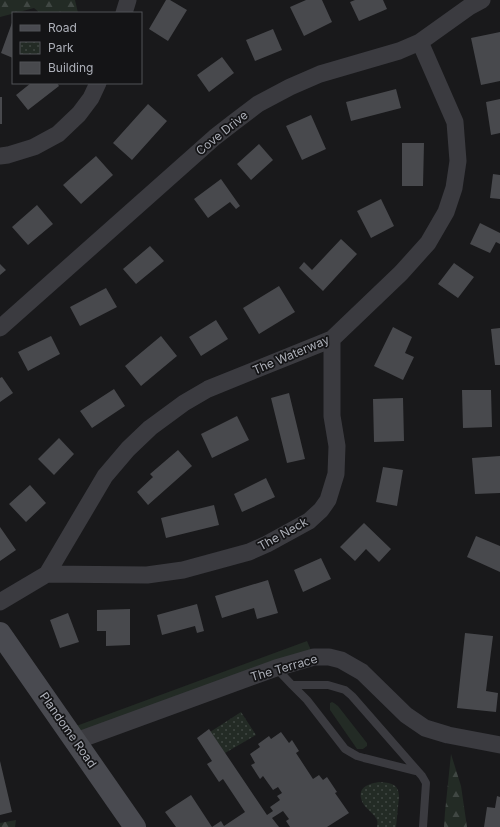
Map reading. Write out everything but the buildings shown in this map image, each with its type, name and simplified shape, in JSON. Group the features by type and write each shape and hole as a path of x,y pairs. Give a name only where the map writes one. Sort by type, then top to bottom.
{"main road":[{"name":"Plandome Road","path":"0,633 135,827"}],"street":[{"path":"124,12 128,0"},
{"name":"Cove Drive","path":"0,328 215,137 258,104 290,87 320,74 399,51 420,42 482,0"},
{"name":"The Waterway","path":"0,602 46,574 105,476 128,449 150,428 184,403 208,389 332,339 401,273 428,243 446,212 454,188 458,161 455,122 420,42"},
{"path":"0,156 34,147 58,134 79,114 91,98 98,84"},
{"name":"The Neck","path":"46,574 147,575 184,570 249,552 309,521 321,510 328,500 336,474 337,446 332,416 332,339"},
{"name":"The Terrace","path":"76,741 276,668 314,657 329,657 341,660 362,672 406,715 425,728 448,735 500,745"}],"lane":[{"path":"276,668 307,700 344,750 357,756 417,771"},
{"path":"292,685 328,685 345,690 352,696 422,776 426,783 423,827"}],"green space":[{"path":"0,0 75,0 78,12 39,12 34,8 19,12 12,12 12,14 0,17"},
{"path":"307,641 314,657 76,741 68,729"},
{"path":"332,702 338,706 367,743 367,746 363,749 357,749 330,710 330,703"},
{"path":"241,712 256,735 225,753 210,732"},
{"path":"451,754 461,786 467,827 444,827"},
{"path":"379,782 390,783 396,786 399,792 396,827 377,827 376,818 361,800 361,792 366,786"},
{"path":"16,820 15,827 0,827 0,823"}]}
